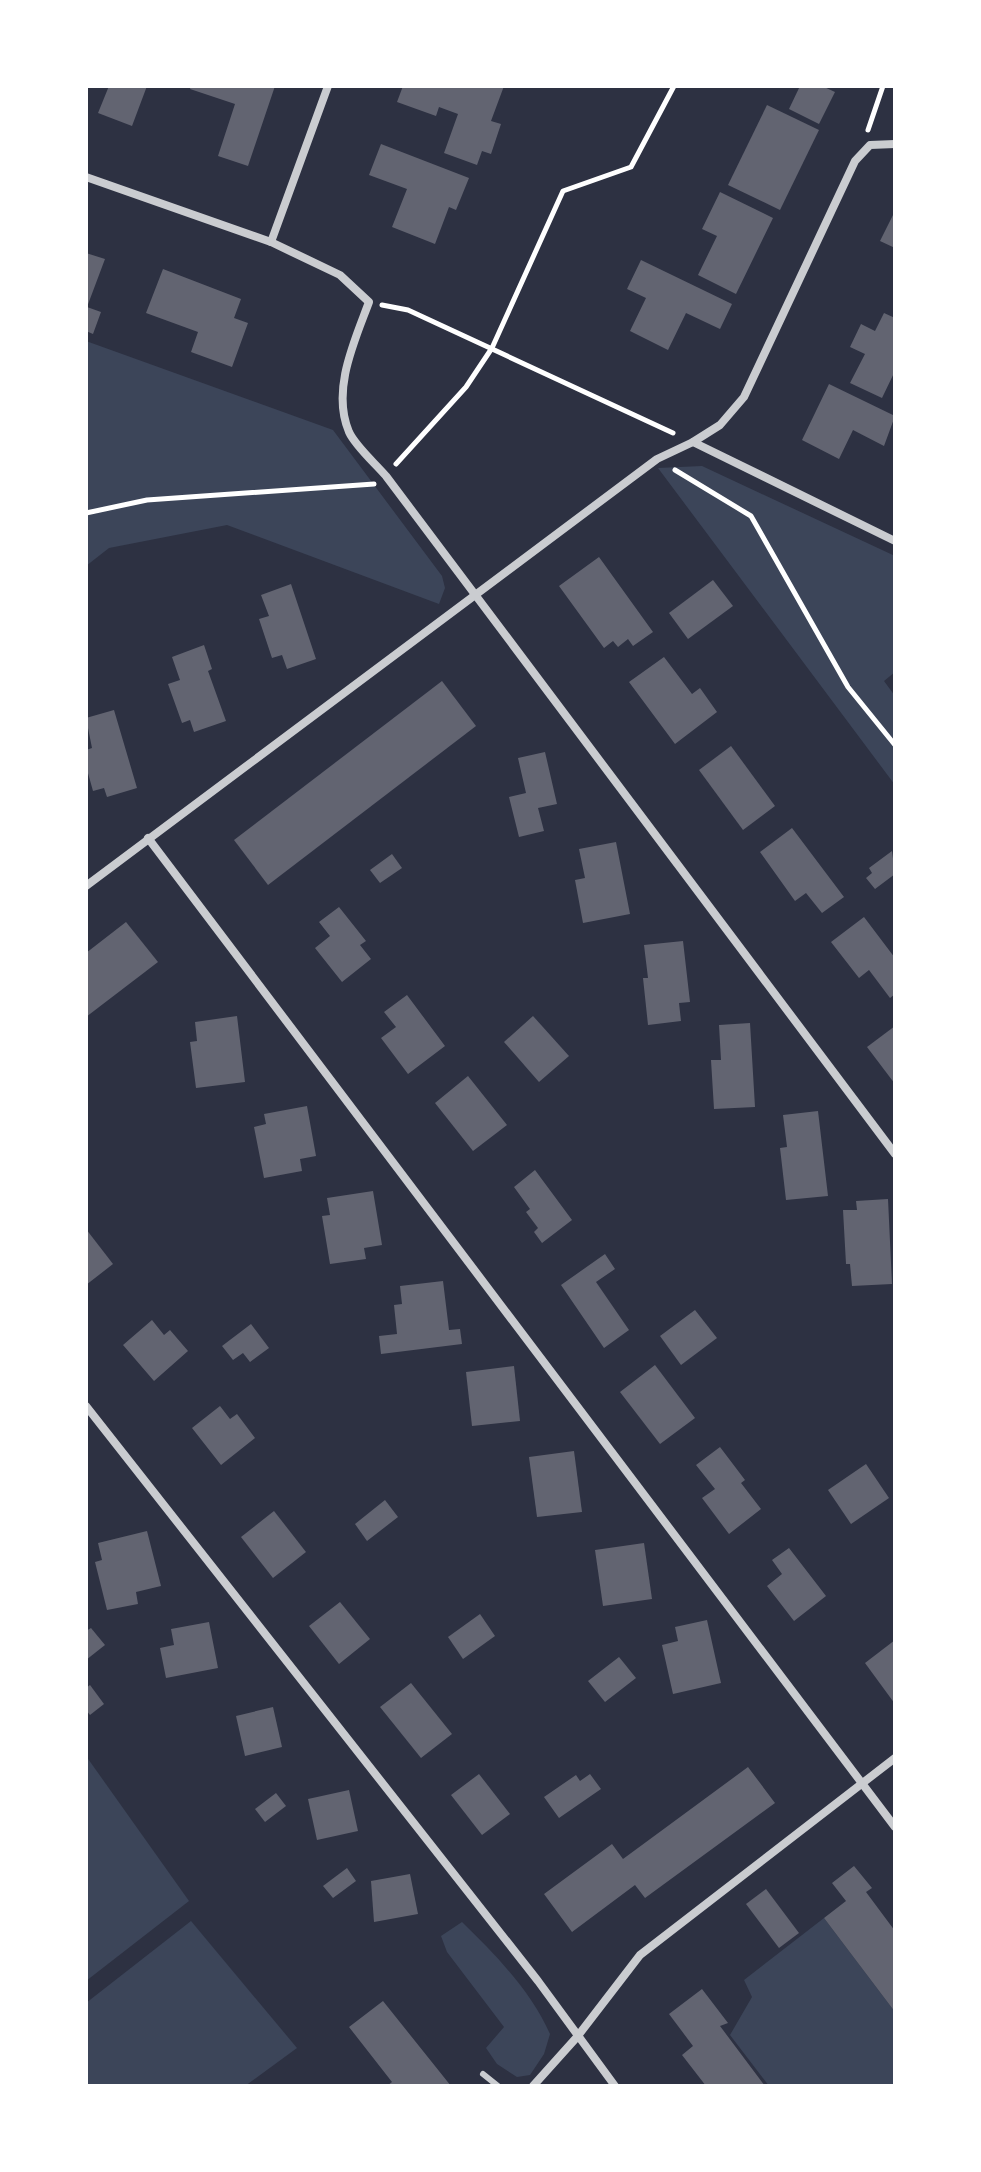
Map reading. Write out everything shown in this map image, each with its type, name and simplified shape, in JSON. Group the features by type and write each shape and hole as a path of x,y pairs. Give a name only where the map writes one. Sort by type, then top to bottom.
{"street":[{"path":"271,242 328,86"},
{"path":"86,886 657,459 720,425 744,397 855,161 870,145 895,144"},
{"path":"86,177 271,242 340,275 369,302 346,362 345,403 349,432 386,476 895,1154"},
{"path":"693,442 895,541"},
{"path":"148,838 895,1827"},
{"path":"86,1406 538,1981 615,2086"},
{"path":"533,2086 577,2037 640,1955 895,1758"}],"lane":[{"path":"483,2074 498,2086"}],"path":[{"path":"86,513 147,500 369,487 386,476 466,387 492,348 563,191 631,167 674,86"},
{"path":"870,145 868,127 883,86"},
{"path":"369,302 408,310 693,442"},
{"path":"657,459 751,516 848,687 895,745"}],"shaded area":[{"path":"86,341 333,430 442,576 445,588 439,604 227,525 109,548 86,566"},
{"path":"702,466 895,556 895,672 884,681 895,696 895,785 658,468"},
{"path":"86,1756 189,1901 86,1981"},
{"path":"824,1918 895,2012 895,2086 769,2086 730,2035 752,1997 744,1980"},
{"path":"191,1921 297,2048 245,2086 89,2086 86,2084 86,2003"},
{"path":"462,1922 523,1988 550,2034 544,2054 530,2075 517,2077 497,2064 486,2048 504,2027 447,1952 441,1936"}],"building":[{"path":"109,86 147,86 132,126 98,113"},
{"path":"191,86 275,86 248,166 218,156 235,104 190,89"},
{"path":"403,86 504,86 491,121 501,124 491,154 482,151 477,165 444,153 458,114 439,107 436,116 397,102"},
{"path":"800,86 822,86 835,92 819,124 789,109"},
{"path":"767,105 819,130 780,210 728,185"},
{"path":"381,144 469,178 456,210 449,207 435,244 392,227 407,189 369,175"},
{"path":"720,192 773,218 736,294 698,275 717,236 702,229"},
{"path":"895,211 895,248 880,241"},
{"path":"86,253 105,259 87,307 101,312 93,334 86,331"},
{"path":"641,260 732,304 720,329 686,313 668,350 630,331 646,298 627,289"},
{"path":"163,269 241,299 234,318 248,323 232,367 191,352 198,332 146,313"},
{"path":"884,313 895,318 895,371 882,398 850,383 865,354 850,347 861,324 875,331"},
{"path":"829,384 895,416 884,446 853,430 839,459 802,440"},
{"path":"599,557 653,632 633,646 628,639 618,647 613,641 604,648 559,586"},
{"path":"713,580 733,606 688,639 669,613"},
{"path":"291,584 316,659 287,669 282,655 272,658 259,619 269,616 261,595"},
{"path":"204,645 212,669 208,671 226,721 194,732 190,720 182,723 168,684 180,680 172,657"},
{"path":"664,657 692,694 700,688 717,712 675,744 629,682"},
{"path":"442,681 476,726 268,885 234,840"},
{"path":"114,710 137,788 107,797 104,788 93,791 86,766 86,750 92,748 86,718"},
{"path":"731,746 775,806 743,830 699,770"},
{"path":"545,752 557,804 538,808 544,831 519,837 509,797 526,793 518,758"},
{"path":"792,828 844,897 822,913 806,893 795,901 760,852"},
{"path":"616,842 630,914 583,923 575,880 585,878 579,849"},
{"path":"892,851 895,874 875,889 866,878 872,873 869,868"},
{"path":"392,854 402,868 380,883 370,870"},
{"path":"339,907 366,941 360,945 371,959 342,982 315,948 330,936 319,922"},
{"path":"864,917 895,958 895,994 890,998 869,970 859,978 831,942"},
{"path":"126,922 158,962 86,1017 86,953"},
{"path":"683,941 690,1002 679,1003 681,1021 648,1025 643,978 648,978 644,945"},
{"path":"407,995 445,1046 408,1074 381,1038 396,1027 384,1012"},
{"path":"237,1016 245,1082 196,1088 190,1042 197,1041 195,1022"},
{"path":"533,1016 569,1056 539,1082 504,1042"},
{"path":"750,1023 755,1107 714,1109 711,1060 721,1060 719,1025"},
{"path":"895,1026 895,1084 867,1047"},
{"path":"468,1076 507,1125 473,1151 435,1103"},
{"path":"307,1106 316,1156 300,1159 302,1171 264,1178 254,1127 266,1124 264,1114"},
{"path":"818,1111 828,1196 786,1200 780,1148 787,1147 783,1115"},
{"path":"535,1170 572,1220 542,1243 534,1232 538,1228 526,1212 530,1209 514,1187"},
{"path":"373,1191 382,1245 364,1248 366,1259 330,1264 322,1216 330,1215 327,1198"},
{"path":"888,1199 892,1284 852,1286 850,1264 846,1264 843,1210 857,1210 856,1201"},
{"path":"86,1229 113,1264 86,1285"},
{"path":"605,1254 615,1269 596,1282 629,1330 604,1348 561,1285"},
{"path":"443,1281 449,1330 460,1329 462,1344 381,1354 379,1336 397,1334 394,1305 402,1304 400,1286"},
{"path":"695,1310 717,1338 681,1365 660,1336"},
{"path":"152,1320 164,1335 170,1330 188,1351 154,1381 123,1345"},
{"path":"251,1324 269,1348 250,1362 243,1353 233,1360 222,1346"},
{"path":"655,1365 695,1418 660,1444 620,1392"},
{"path":"514,1366 520,1421 472,1426 466,1372"},
{"path":"220,1406 230,1419 237,1414 255,1438 221,1465 192,1428"},
{"path":"720,1447 745,1480 741,1483 761,1509 729,1534 702,1498 715,1489 696,1465"},
{"path":"574,1451 582,1512 537,1517 529,1457"},
{"path":"866,1464 889,1498 851,1524 828,1490"},
{"path":"385,1500 398,1517 367,1541 355,1524"},
{"path":"274,1511 306,1552 273,1578 241,1537"},
{"path":"147,1531 161,1586 136,1592 138,1604 107,1610 95,1562 102,1560 98,1543"},
{"path":"644,1543 652,1599 603,1606 595,1550"},
{"path":"789,1548 826,1596 794,1621 767,1586 782,1574 772,1560"},
{"path":"340,1602 370,1639 339,1664 309,1626"},
{"path":"480,1614 495,1636 463,1659 448,1637"},
{"path":"707,1620 721,1683 673,1694 662,1645 678,1641 675,1627"},
{"path":"209,1622 218,1668 166,1678 160,1648 174,1645 171,1629"},
{"path":"91,1628 105,1645 86,1660 86,1631"},
{"path":"895,1640 895,1704 865,1663"},
{"path":"619,1657 636,1678 605,1702 588,1681"},
{"path":"411,1683 452,1734 421,1758 380,1707"},
{"path":"90,1685 104,1704 90,1715 86,1710 86,1688"},
{"path":"273,1707 282,1747 245,1756 236,1716"},
{"path":"748,1767 775,1803 645,1898 635,1885 572,1932 544,1894 612,1844 623,1859"},
{"path":"479,1774 510,1814 482,1835 451,1795"},
{"path":"590,1774 601,1789 559,1818 544,1797 576,1775 580,1781"},
{"path":"349,1790 358,1831 317,1840 308,1799"},
{"path":"276,1793 286,1806 265,1822 255,1809"},
{"path":"854,1866 872,1888 866,1892 895,1931 895,2012 824,1918 846,1901 832,1883"},
{"path":"347,1868 356,1881 333,1898 323,1886"},
{"path":"410,1874 418,1914 374,1922 371,1881"},
{"path":"766,1889 799,1933 779,1948 746,1904"},
{"path":"702,1989 728,2023 720,2026 765,2086 706,2086 682,2055 693,2046 669,2014"},
{"path":"383,2001 451,2086 387,2086 392,2082 349,2027"}]}
